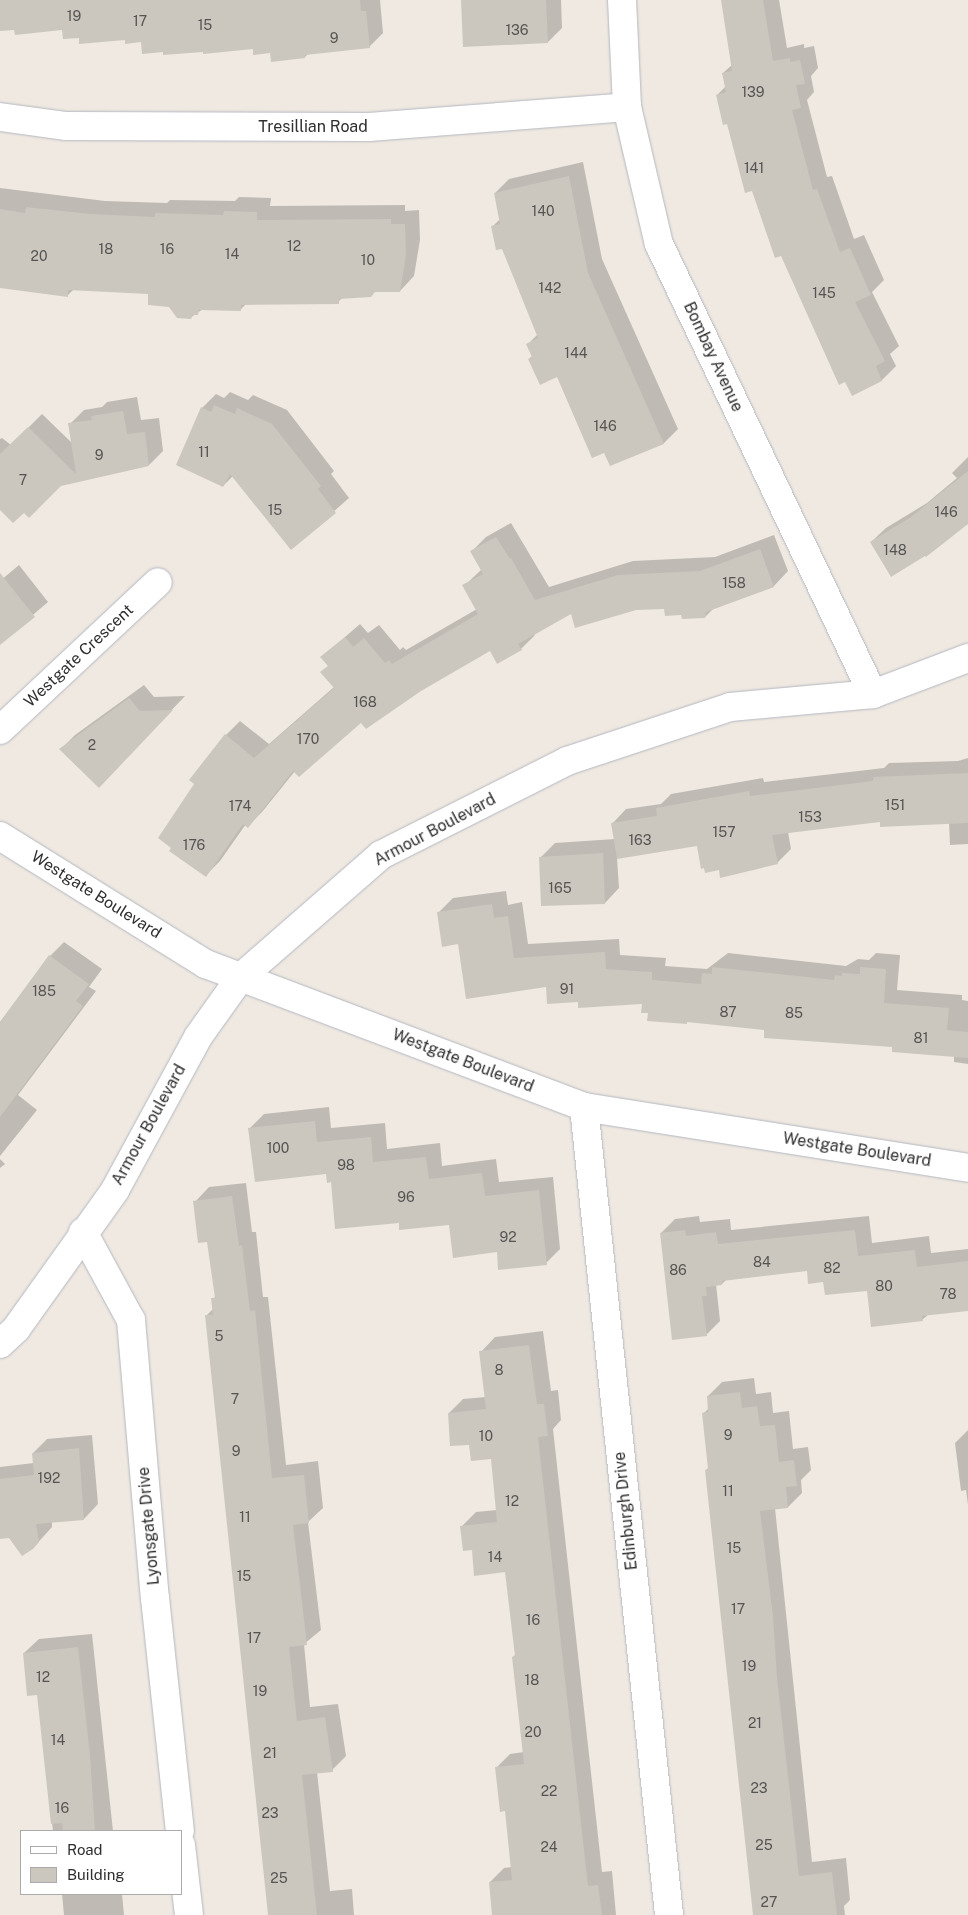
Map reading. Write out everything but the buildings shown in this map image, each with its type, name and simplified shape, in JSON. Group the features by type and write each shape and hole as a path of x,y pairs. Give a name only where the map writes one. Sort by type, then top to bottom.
{"street":[{"name":"Bombay Avenue","path":"622,0 627,107 659,244 873,694"},
{"name":"Tresillian Road","path":"0,116 66,126 369,127 627,107"},
{"name":"Westgate Crescent","path":"0,730 158,582"},
{"name":"Armour Boulevard","path":"0,1344 16,1328 83,1232 115,1190 198,1037 240,978 381,855 566,761 730,707 873,694 968,658"},
{"name":"Westgate Boulevard","path":"0,836 206,964 584,1107 968,1168"},
{"name":"Edinburgh Drive","path":"584,1107 668,1915"},
{"name":"Lyonsgate Drive","path":"83,1232 131,1320 155,1598 180,1830"},
{"path":"182,1854 189,1915"}]}
